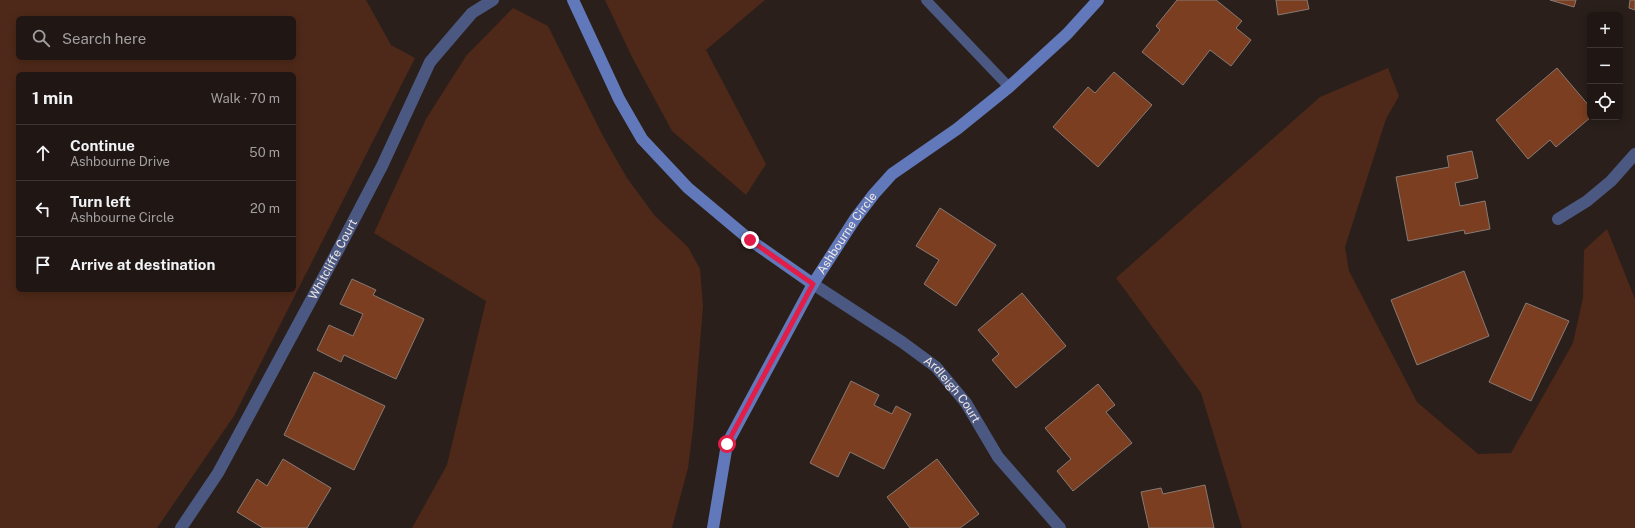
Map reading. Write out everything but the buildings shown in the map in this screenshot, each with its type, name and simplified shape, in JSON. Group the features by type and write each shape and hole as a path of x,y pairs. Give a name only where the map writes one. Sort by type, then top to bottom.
{"street":[{"name":"Whitcliffe Court","path":"181,528 218,473 317,288 382,166 430,62 472,13 494,0"},
{"name":"Ashbourne Circle","path":"573,0 619,99 642,139 688,188 750,240 813,284 855,219 874,194 892,174 957,129 1009,87 1067,34 1098,0"},
{"path":"1558,219 1587,201 1611,181 1635,154"},
{"path":"713,528 727,444 813,284"},
{"name":"Ardleigh Court","path":"813,284 902,342 936,367 966,403 998,457 1060,528"}],"lane":[{"path":"926,0 1009,87"}],"shaded area":[{"path":"0,0 366,0 391,45 415,58 234,416 157,528 0,528"},
{"path":"605,0 765,0 706,50 766,164 746,195 672,131 632,57"},
{"path":"513,8 548,26 603,136 627,178 655,216 688,247 700,269 703,306 693,429 688,468 672,528 412,528 447,465 486,301 374,233 426,119 466,56"},
{"path":"1388,68 1399,96 1386,119 1345,247 1349,271 1417,402 1478,454 1511,453 1573,343 1583,298 1584,250 1607,229 1635,299 1635,528 1242,528 1201,393 1116,278 1320,97"}],"route":[{"path":"727,444 813,284 750,240"}]}
